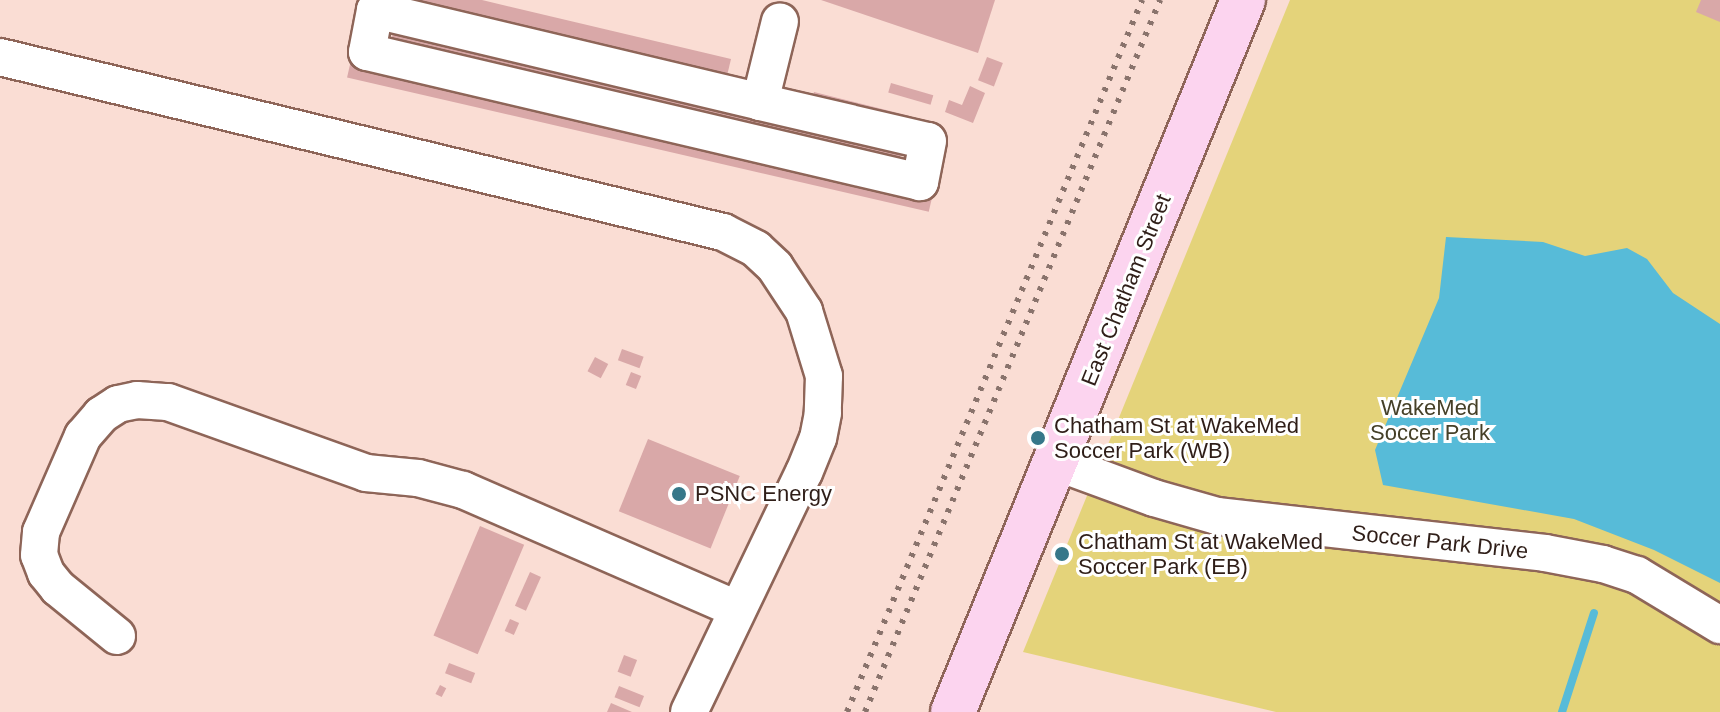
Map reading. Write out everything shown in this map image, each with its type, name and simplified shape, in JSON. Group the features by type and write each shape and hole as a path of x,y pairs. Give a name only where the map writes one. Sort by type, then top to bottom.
{"main road":[{"name":"East Chatham Street","path":"953,712 1243,0"}],"street":[{"path":"375,10 760,102 928,141 920,182 367,52 375,10"},
{"path":"760,102 780,21"},
{"path":"0,57 723,232 756,249 775,267 804,311 818,349 825,392 818,438 689,712"},
{"path":"117,636 46,573 39,555 47,516 83,436 101,415 118,404 137,400 168,402 336,465 366,473 418,478 463,490 737,609"},
{"name":"Soccer Park Drive","path":"1056,462 1177,506 1217,516 1545,553 1603,564 1649,581 1720,625"}],"green space":[{"name":"WakeMed Soccer Park","path":"1290,0 1720,0 1720,712 1276,712 1023,652"}],"water":[{"path":"1446,237 1543,242 1585,256 1627,248 1647,259 1673,293 1720,324 1720,583 1654,550 1574,519 1383,485 1375,450 1439,298"}],"building":[{"path":"397,0 482,0 731,59 726,80"},
{"path":"821,0 995,0 978,53"},
{"path":"1701,0 1720,0 1720,22 1696,12"},
{"path":"395,24 904,141 899,162 390,44"},
{"path":"352,56 934,190 929,212 347,77"},
{"path":"987,57 1003,63 994,86 978,80"},
{"path":"891,83 933,95 931,105 888,93"},
{"path":"970,86 985,93 973,123 945,112 949,100 962,105"},
{"path":"814,92 909,116 907,125 812,102"},
{"path":"622,349 644,357 640,368 618,360"},
{"path":"595,357 608,364 601,378 587,371"},
{"path":"631,372 641,376 636,389 626,385"},
{"name":"PSNC Energy","path":"648,439 740,476 711,548 619,511"},
{"path":"480,526 524,545 478,654 434,636"},
{"path":"530,572 541,577 526,611 515,606"},
{"path":"510,619 519,623 514,635 505,631"},
{"path":"624,655 637,660 631,677 618,672"},
{"path":"449,663 475,673 471,683 445,673"},
{"path":"440,685 446,688 442,697 435,694"},
{"path":"619,686 644,696 640,707 615,697"},
{"path":"611,703 632,712 607,712"}],"waterway":[{"path":"1562,712 1594,613"}],"railway":[{"path":"847,712 1142,0"},
{"path":"865,712 1160,0"}],"place":[{"name":"Chatham St at WakeMed Soccer Park (WB)","path":"1038,438"},
{"name":"PSNC Energy","path":"679,494"},
{"name":"Chatham St at WakeMed Soccer Park (EB)","path":"1062,554"}]}
